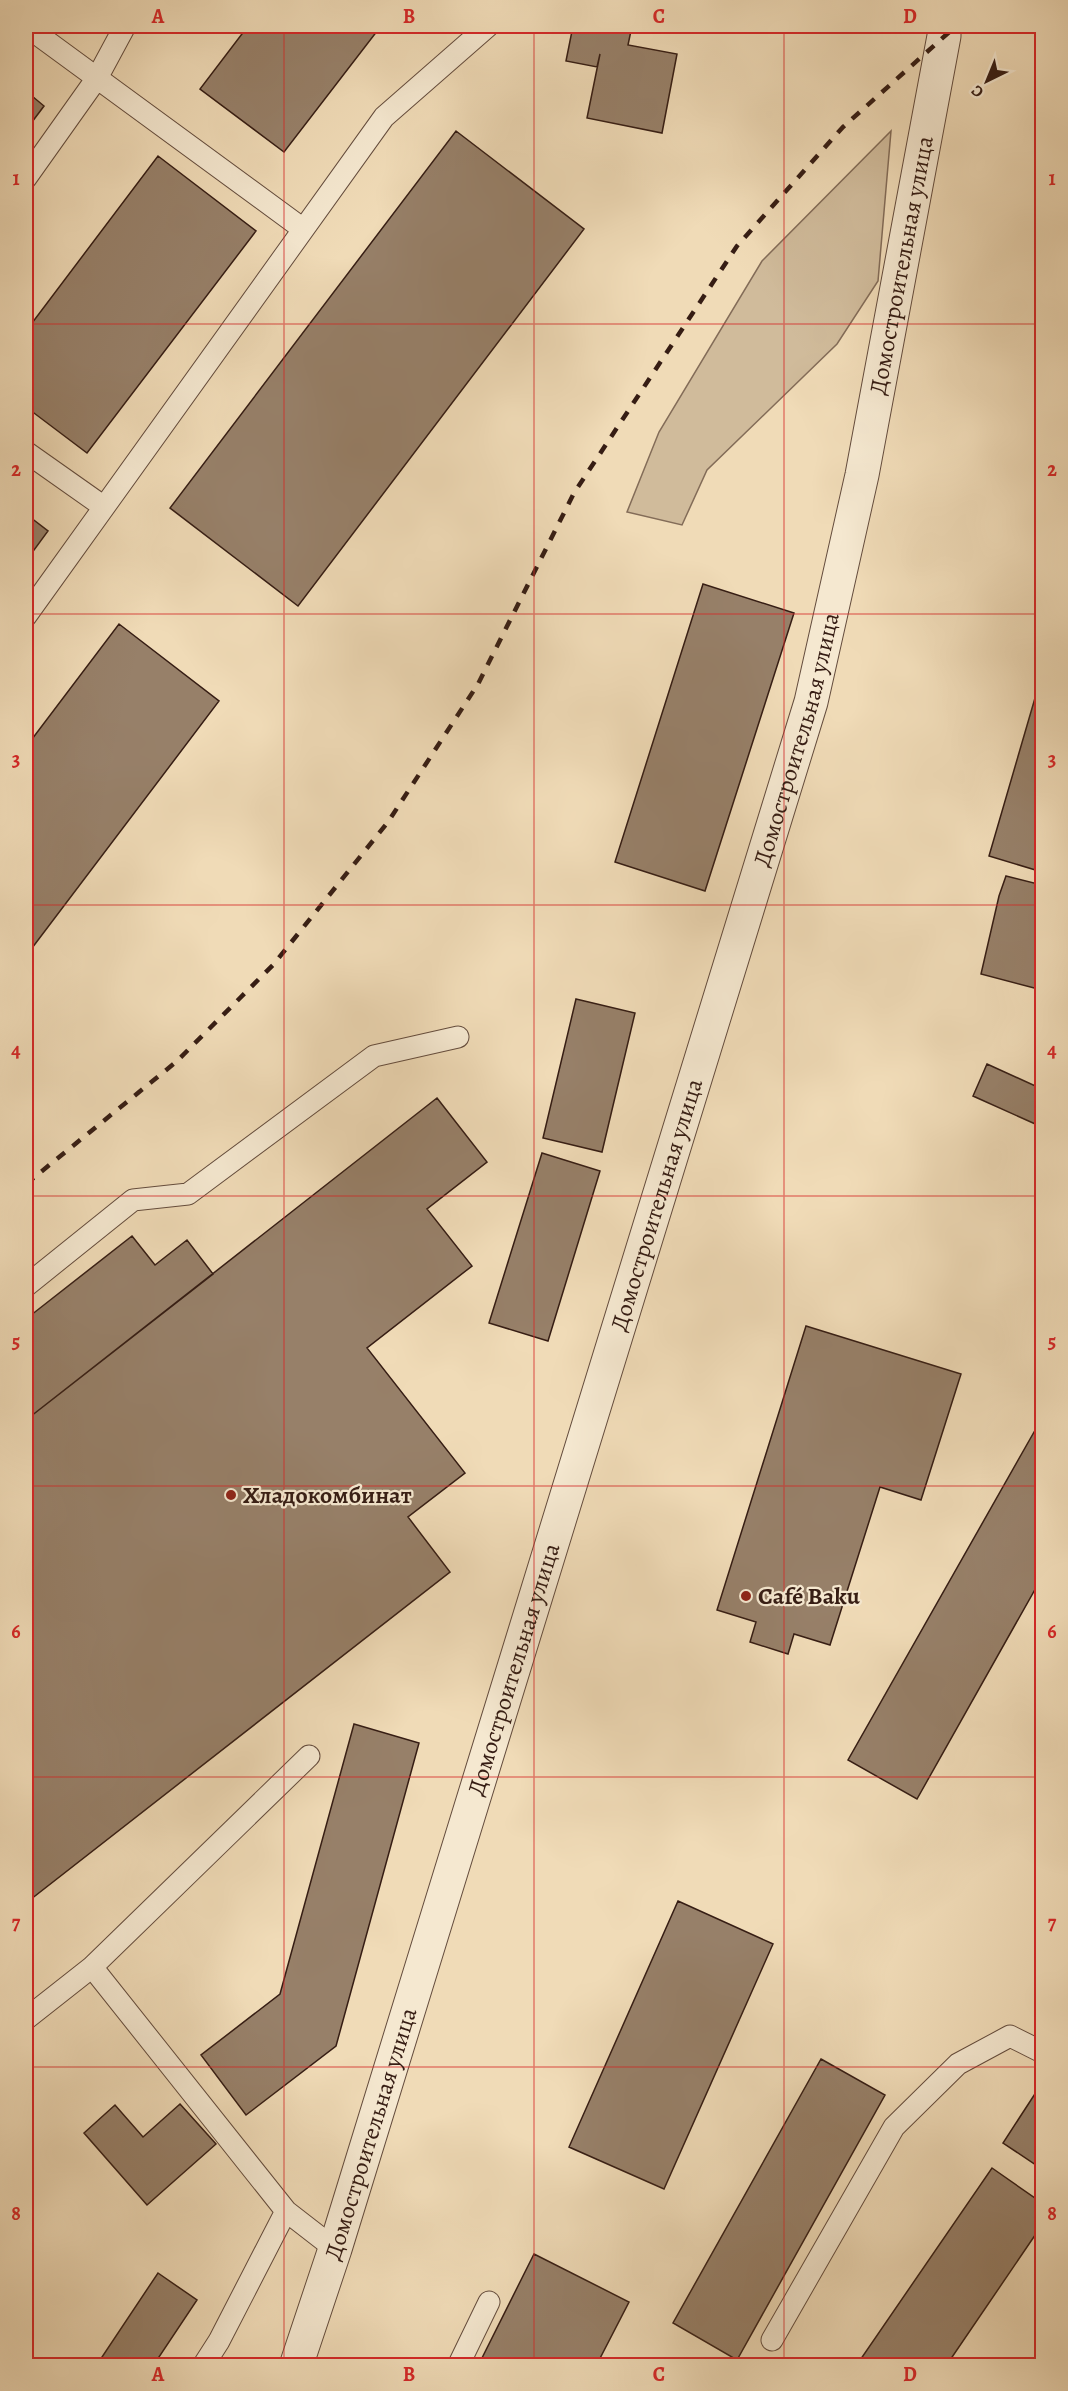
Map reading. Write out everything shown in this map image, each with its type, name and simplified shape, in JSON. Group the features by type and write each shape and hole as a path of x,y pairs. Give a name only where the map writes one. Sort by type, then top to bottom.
{"street":[{"name":"Домостроительная улица","path":"296,2366 335,2249 811,702 862,475 944,26"}],"lane":[{"path":"26,26 303,229"},
{"path":"26,178 96,78 125,26"},
{"path":"26,616 384,117 488,26"},
{"path":"26,452 104,507"},
{"path":"26,1286 133,1200 188,1194 374,1056 458,1037"},
{"path":"26,2019 92,1967 309,1756"},
{"path":"92,1967 286,2211 335,2249"},
{"path":"772,2340 894,2127 958,2064 1010,2036 1042,2052"},
{"path":"203,2366 219,2341 286,2211"},
{"path":"458,2366 489,2302"}],"shaded area":[{"path":"891,131 878,281 837,344 707,470 682,525 627,512 659,432 762,261"}],"building":[{"path":"248,26 381,26 284,152 200,89"},
{"path":"573,26 632,26 628,45 677,54 662,133 587,118 600,54 597,67 566,61"},
{"path":"26,91 44,106 26,130"},
{"path":"456,131 584,229 298,606 170,508"},
{"path":"158,156 256,231 87,453 26,407 26,331"},
{"path":"26,514 48,531 26,561"},
{"path":"703,584 794,613 705,891 615,862"},
{"path":"119,624 219,701 26,956 26,747"},
{"path":"1042,674 1042,872 989,856"},
{"path":"1006,876 1042,885 1042,990 981,974 999,896"},
{"path":"576,999 635,1013 602,1152 543,1138"},
{"path":"987,1064 1042,1089 1042,1127 973,1096"},
{"name":"Хладокомбинат","path":"437,1098 487,1162 427,1209 472,1266 367,1348 465,1473 408,1517 450,1572 26,1903 26,1420"},
{"path":"542,1153 600,1171 548,1341 489,1323"},
{"path":"132,1236 155,1265 187,1240 213,1274 26,1420 26,1319"},
{"path":"806,1326 961,1374 921,1500 880,1487 830,1645 794,1634 788,1654 750,1642 756,1622 717,1610"},
{"path":"1042,1418 1042,1577 917,1799 848,1760"},
{"path":"354,1724 419,1743 336,2046 246,2115 201,2055 280,1994"},
{"path":"678,1901 773,1944 664,2189 569,2147"},
{"path":"821,2059 885,2095 737,2360 673,2323"},
{"path":"1042,2083 1042,2169 1003,2143"},
{"path":"180,2104 216,2144 147,2205 84,2133 115,2105 143,2137"},
{"path":"992,2168 1042,2203 1042,2225 946,2366 856,2366"},
{"path":"534,2254 629,2302 596,2366 478,2366"},
{"path":"158,2273 197,2300 153,2366 96,2366"}],"railway":[{"path":"26,1184 176,1062 273,965 388,822 478,684 574,493 737,246 843,127 956,26"}],"place":[{"name":"Хладокомбинат","path":"231,1495"},
{"name":"Café Baku","path":"746,1596"}]}
